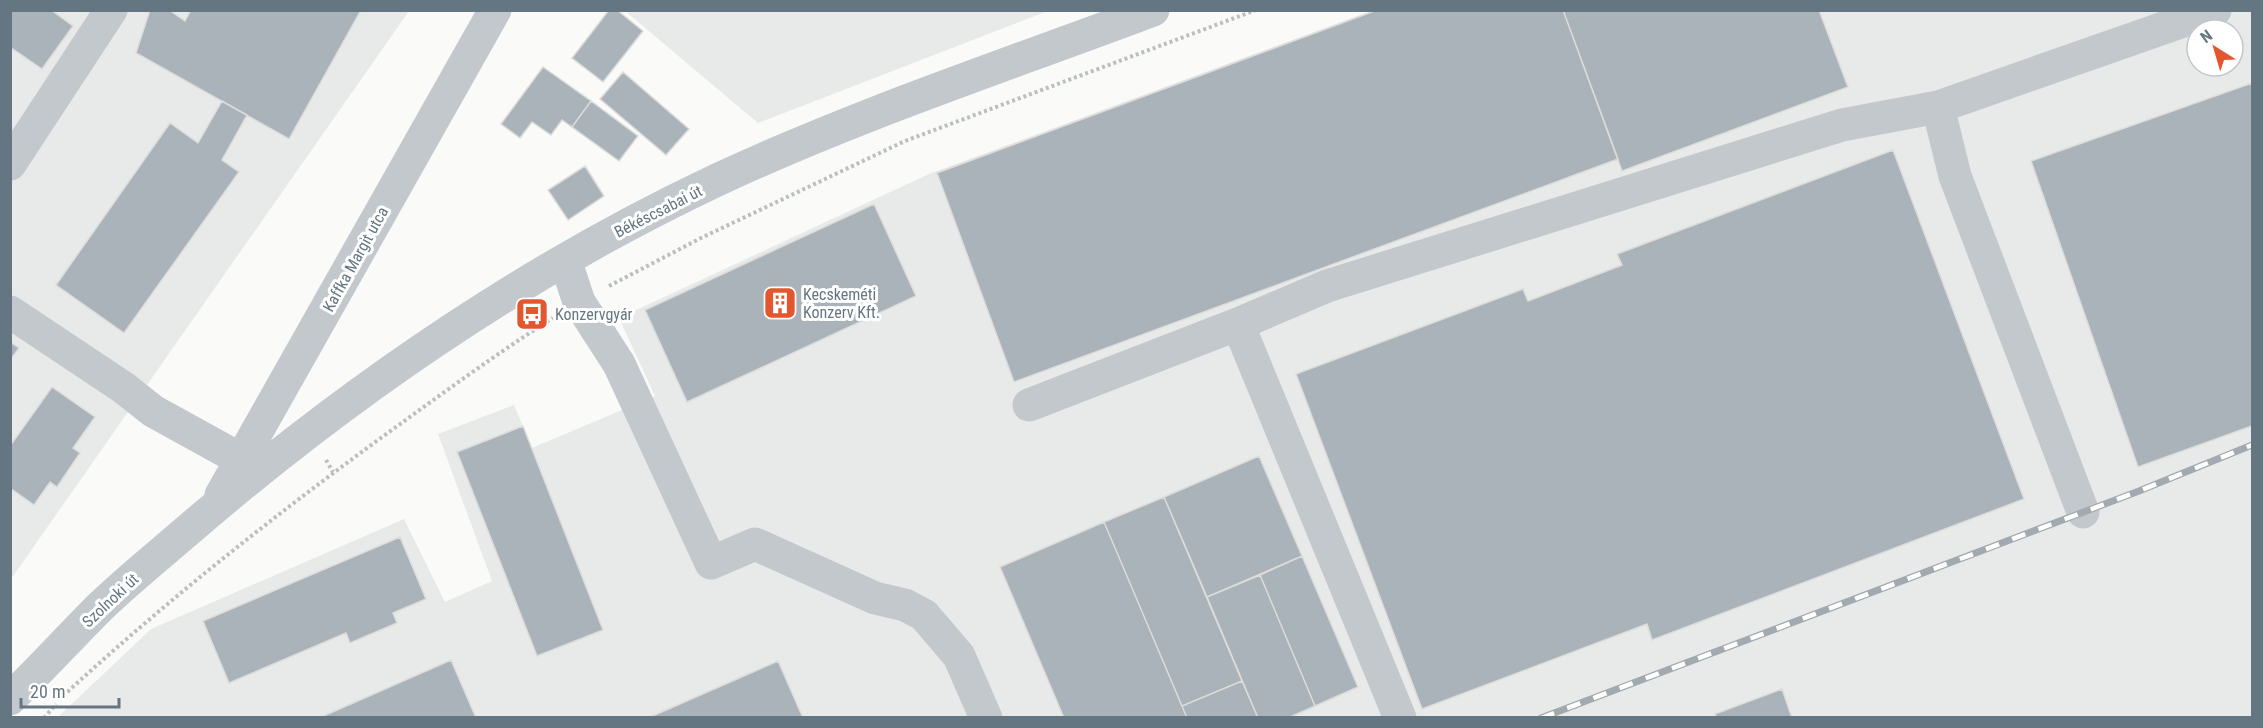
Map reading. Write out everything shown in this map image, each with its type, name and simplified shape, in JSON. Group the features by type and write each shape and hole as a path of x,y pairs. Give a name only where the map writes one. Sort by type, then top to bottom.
{"street":[{"path":"10,164 111,10"},
{"name":"Kaffka Margit utca","path":"215,507 495,10"},
{"name":"Békéscsabai út","path":"215,507 310,430 421,350 565,260 643,217 796,145 1153,10"},
{"path":"1029,405 1238,324 1327,286 1842,125 1938,107 2215,10"},
{"path":"1938,107 1955,176 2083,512"},
{"path":"565,260 579,302 619,364 711,563 755,544 875,598 905,605 924,615 959,656 986,717"},
{"path":"10,312 124,388 153,411 240,459"},
{"path":"1238,324 1400,717"},
{"name":"Szolnoki út","path":"10,699 102,605 215,507"}],"path":[{"path":"44,717 135,629 333,472 502,350 579,302 701,238 905,141 1256,10"}],"shaded area":[{"path":"11,11 409,11 11,579"},
{"path":"625,11 1048,11 758,123"},
{"path":"1371,11 2252,11 2252,717 57,718 151,629 404,519 445,602 492,581 438,434 514,405 532,448 655,396 619,318 929,174"}],"building":[{"path":"10,10 51,10 73,26 42,69 10,47"},
{"path":"150,10 169,10 185,21 191,10 361,10 289,139 136,53"},
{"path":"609,10 617,10 643,31 603,82 572,58"},
{"path":"1377,10 1563,10 1618,159 1014,382 937,173"},
{"path":"1563,10 1819,10 1848,87 1622,171"},
{"path":"543,67 591,101 572,127 562,120 551,135 532,122 520,138 501,124"},
{"path":"623,72 689,129 666,155 600,99"},
{"path":"2252,83 2252,426 2138,467 2031,161"},
{"path":"222,101 247,115 222,160 239,172 124,333 56,285 170,123 198,143"},
{"path":"591,101 638,136 619,161 572,127"},
{"path":"1893,150 2024,499 1652,640 1647,624 1422,709 1296,374 1523,289 1528,301 1622,265 1617,254"},
{"path":"585,166 604,196 568,220 548,190"},
{"name":"Kecskeméti Konzerv Kft.","path":"874,204 916,296 687,402 645,310"},
{"path":"10,342 19,348 10,360"},
{"path":"52,387 95,417 73,448 80,453 57,487 50,482 34,505 10,488 10,446"},
{"path":"523,426 603,630 537,656 457,452"},
{"path":"1259,456 1302,556 1207,597 1164,497"},
{"path":"1164,497 1242,681 1182,706 1104,522"},
{"path":"1104,522 1187,718 1064,718 1000,567"},
{"path":"400,537 426,599 393,613 397,623 350,643 346,633 229,683 203,621"},
{"path":"1302,556 1358,687 1315,706 1260,575"},
{"path":"1260,575 1315,706 1288,718 1258,718 1207,597"},
{"path":"451,660 476,718 319,718"},
{"path":"778,661 803,718 648,718"},
{"path":"1242,681 1258,718 1187,718 1182,706"},
{"path":"1782,689 1792,718 1717,718 1715,714"}],"railway":[{"path":"1541,718 2139,491 2252,445"}],"place":[{"name":"Kecskeméti Konzerv Kft.","path":"780,303"},
{"name":"Konzervgyár","path":"532,314"}]}
